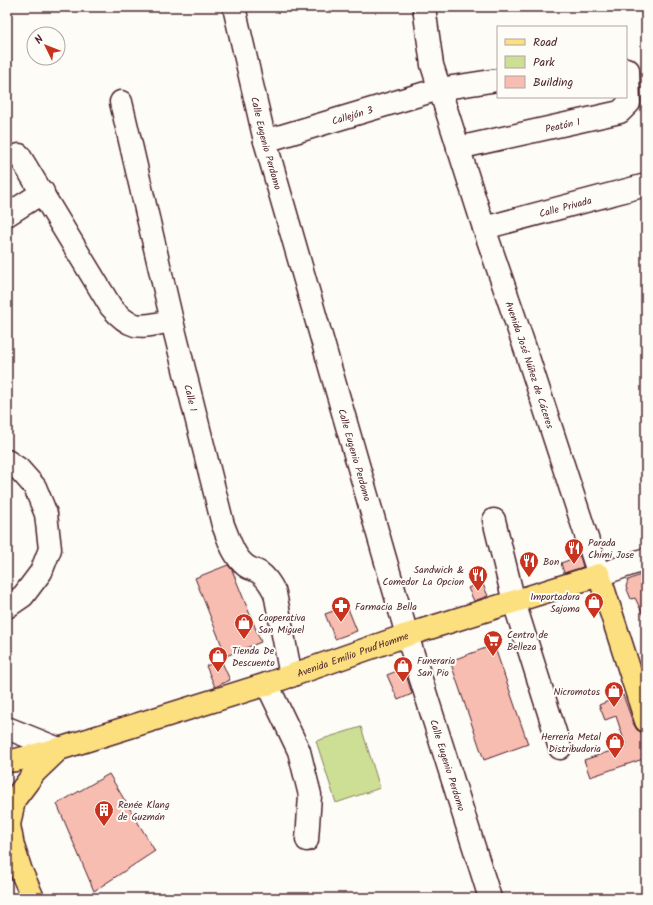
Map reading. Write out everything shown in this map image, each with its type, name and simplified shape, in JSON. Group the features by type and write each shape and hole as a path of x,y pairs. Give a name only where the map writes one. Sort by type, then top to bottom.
{"main road":[{"name":"Avenida Emilio Prud'Homme","path":"7,761 58,749 268,684 407,635 599,575"},
{"name":"Avenida José Núñez de Cáceres","path":"599,575 646,721"},
{"name":"Avenida Emilio Prud'Homme","path":"33,898 21,871 13,846 9,825 14,800 35,772 58,749"},
{"path":"7,864 28,898"}],"street":[{"name":"Calle Eugenio Perdomo","path":"234,7 265,141 407,635 490,898"},
{"name":"Avenida José Núñez de Cáceres","path":"424,7 432,65 439,89 599,575"},
{"name":"Peatón 1","path":"458,148 620,112 629,103 627,70"},
{"path":"439,89 497,80"},
{"name":"Callejón 3","path":"265,141 439,89"},
{"name":"Calle 1","path":"121,102 172,321 223,525 232,549 239,560 246,566 260,573 270,583 275,593 292,676"},
{"path":"19,155 43,192 111,307 118,315 126,322 140,327 172,321"},
{"name":"Calle Privada","path":"484,228 646,185"},
{"path":"7,215 43,192"},
{"path":"7,461 19,469 35,487 46,514 50,548 41,572 23,596 7,607"},
{"path":"494,520 514,602 560,748"},
{"name":"Avenida Emilio Prud'Homme","path":"599,575 646,559"},
{"path":"268,684 299,751 310,795 307,840"},
{"path":"7,728 58,749"}],"green space":[{"path":"361,727 380,788 336,803 316,741"}],"building":[{"name":"Parada Chimi Jose","path":"580,556 583,567 564,573 561,563"},
{"path":"228,565 232,570 261,642 226,656 195,578"},
{"path":"646,573 646,620 635,598 631,599 626,587 628,580"},
{"name":"Sandwich & Comedor La Opcion","path":"482,582 488,596 474,601 468,588"},
{"name":"Farmacia Bella","path":"347,606 357,631 335,639 325,614"},
{"path":"494,645 528,744 484,760 450,661"},
{"name":"Tienda De Descuento","path":"221,660 230,680 215,687 206,666"},
{"name":"Funeraria San Pio","path":"404,668 412,694 398,700 387,675"},
{"path":"623,695 634,725 637,730 641,732 646,748 646,758 590,777 584,760 626,746 616,716 605,720 599,705"},
{"name":"Renée Klang de Guzmán","path":"109,774 155,851 94,891 57,804"}],"place":[{"name":"Parada Chimi Jose","path":"574,565"},
{"name":"Bon","path":"529,578"},
{"name":"Sandwich & Comedor La Opcion","path":"478,592"},
{"name":"Importadora Sajoma","path":"594,619"},
{"name":"Farmacia Bella","path":"341,623"},
{"name":"Cooperativa San Miguel","path":"244,640"},
{"name":"Centro de Belleza","path":"493,657"},
{"name":"Tienda De Descuento","path":"218,673"},
{"name":"Funeraria San Pio","path":"403,683"},
{"name":"Nicromotos","path":"614,708"},
{"name":"Herreria Metal Distribudoria","path":"615,759"},
{"name":"Renée Klang de Guzmán","path":"104,827"}]}
